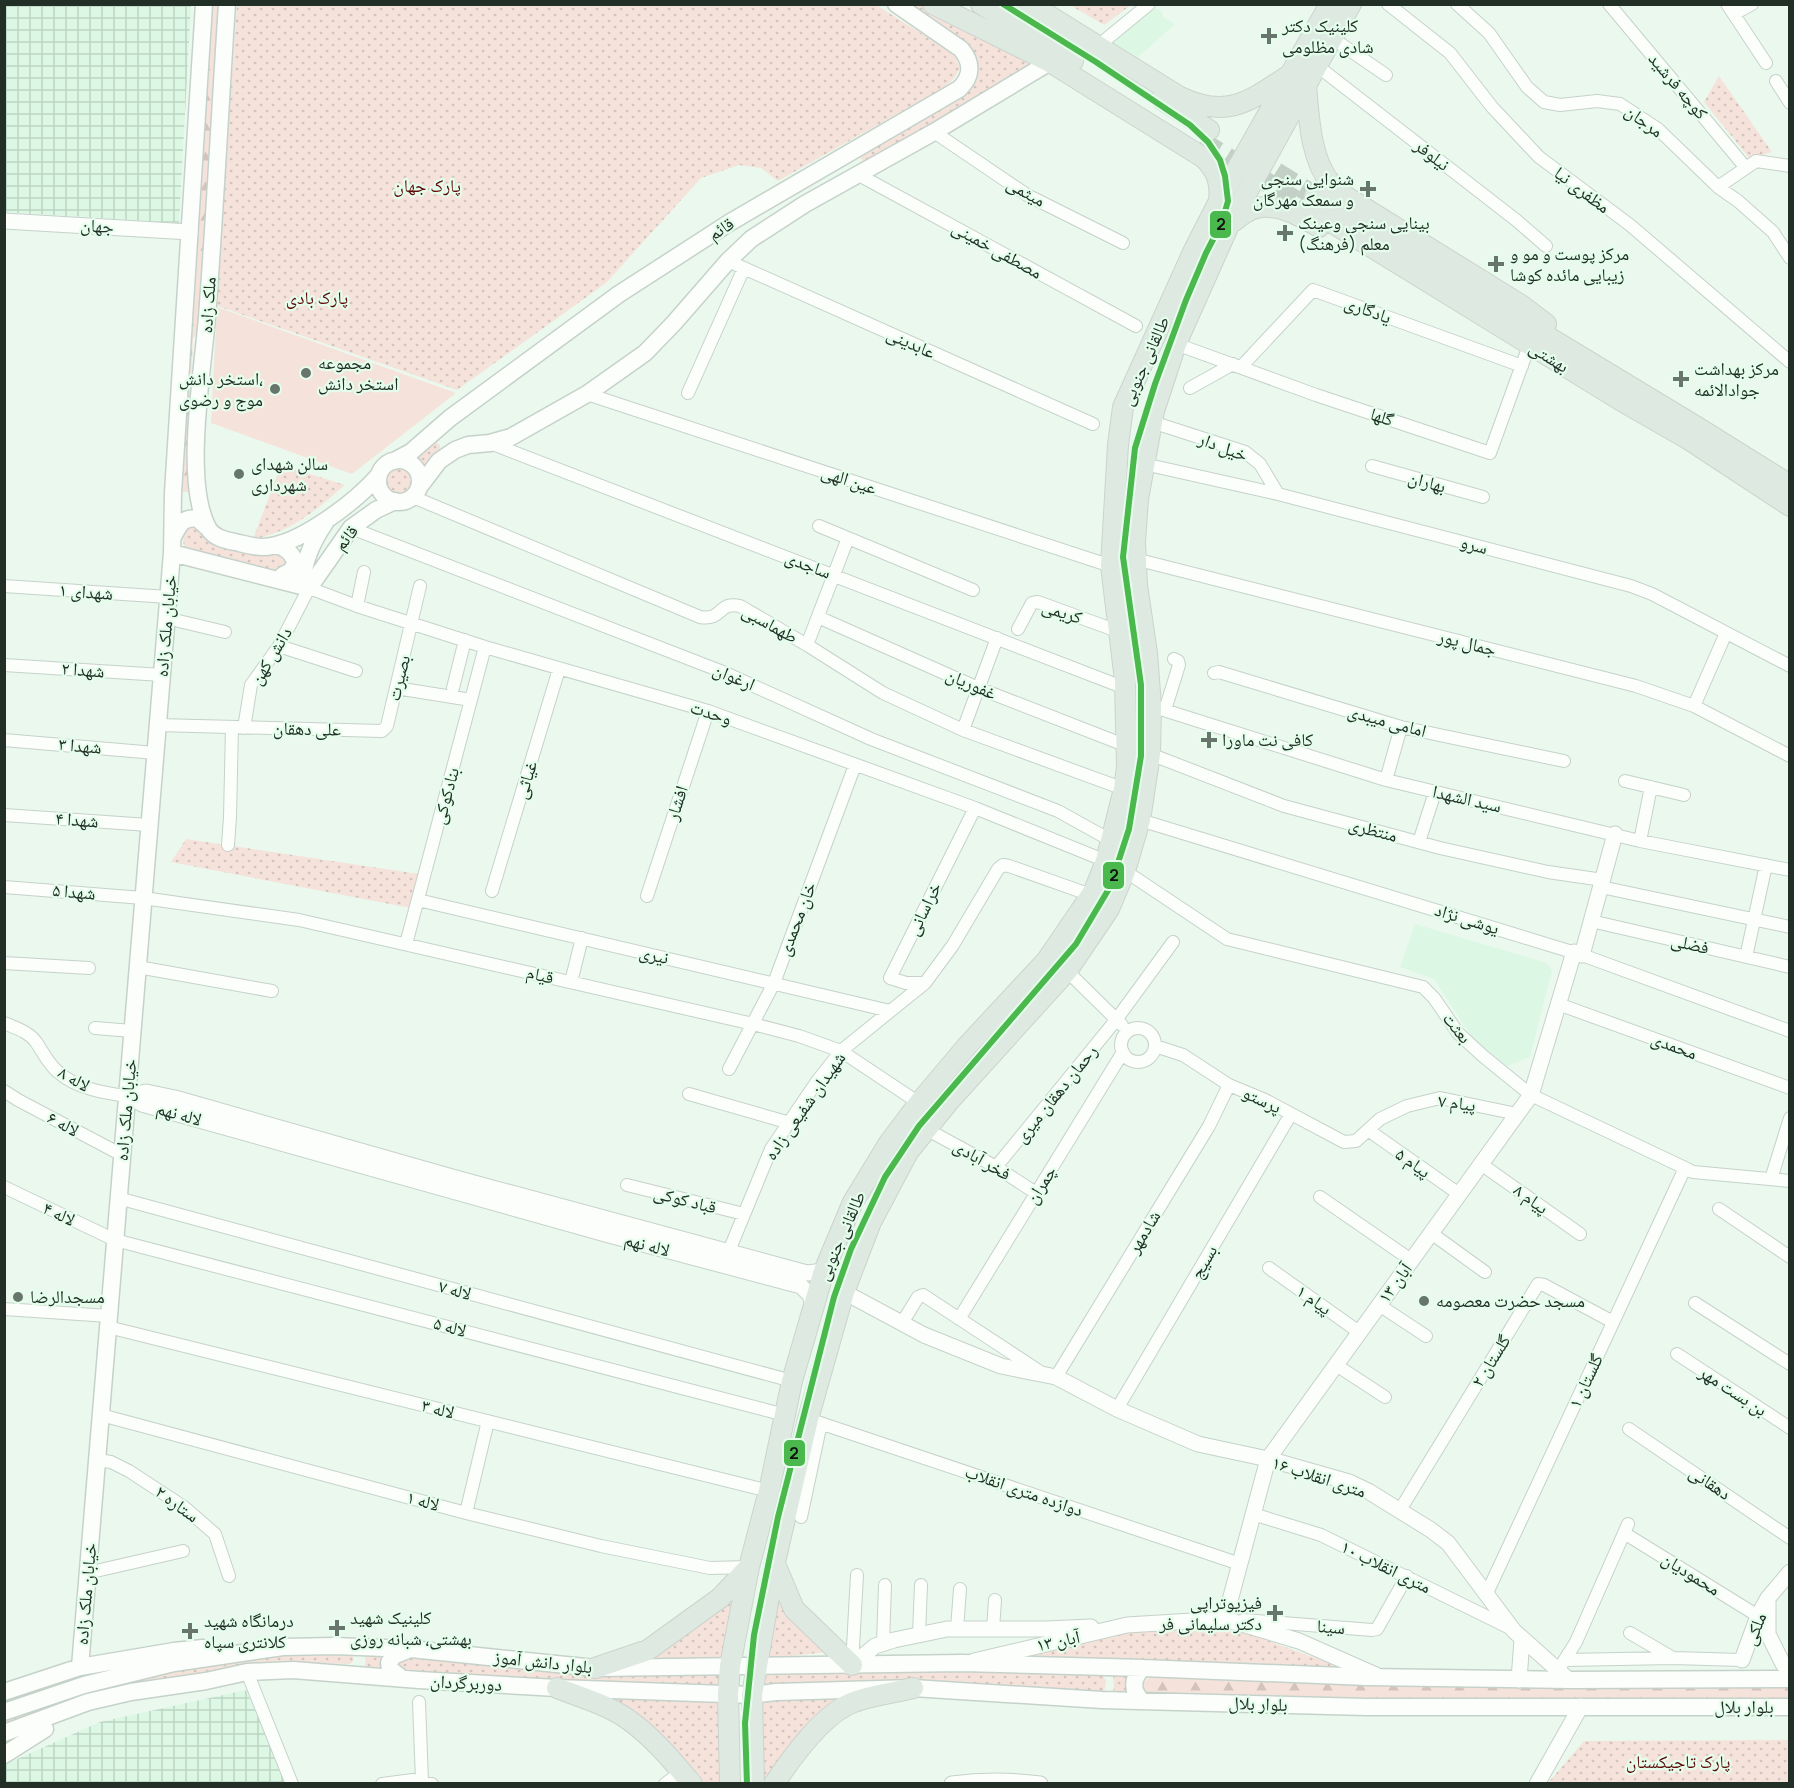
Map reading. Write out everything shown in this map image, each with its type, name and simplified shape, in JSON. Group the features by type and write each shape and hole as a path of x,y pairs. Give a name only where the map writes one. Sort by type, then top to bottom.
{"main road":[{"name":"ملک زاده","path":"172,545 173,493 204,4"},
{"name":"ملک زاده","path":"208,528 197,491 196,435 207,317 227,4"},
{"name":"قائم","path":"394,461 411,452 450,418 619,294 729,223 959,89 969,74 970,65 967,57 961,49 896,4"},
{"path":"933,4 1050,62 1204,158 1218,177 1219,201"},
{"path":"981,4 1205,135 1011,4"},
{"path":"1030,4 1180,97 1196,104 1217,108 1250,100 1298,80 1316,65 1351,4"},
{"path":"1249,166 1298,80 1330,4"},
{"name":"قائم","path":"416,491 439,461 455,450 468,445 511,437 587,394 645,353 728,261 751,239 1050,62"},
{"path":"1298,80 1316,155 1331,185 1345,196 1521,304 1625,394"},
{"path":"844,156 859,175"},
{"name":"طالقانی جنوبی","path":"730,1784 728,1694 730,1666 748,1567 769,1491 792,1382 824,1272 853,1202 889,1143 967,1046 1047,960 1091,895 1106,861 1124,789 1127,746 1125,688 1111,566 1118,445 1123,407 1219,201 1249,166"},
{"name":"طالقانی جنوبی","path":"754,1784 752,1695 775,1562 804,1440 814,1421 844,1292 859,1251 889,1185 908,1152 987,1058 1067,971 1109,909 1125,871 1140,820 1158,708 1135,559 1138,499 1144,464 1152,422 1176,344 1229,225 1249,166"},
{"name":"بهشتى","path":"1311,202 1625,394 1688,439 1790,506"},
{"path":"1229,225 1247,211 1260,207 1283,209 1300,216 1524,360 1625,394"},
{"path":"1149,348 1140,378 1141,389 1152,395 1162,387"},
{"name":"بهشتى","path":"1625,394 1697,427 1790,485"},
{"path":"441,428 455,450"},
{"path":"1118,445 1124,434 1136,429 1142,432 1148,442"},
{"path":"401,460 414,466 420,478 416,491 407,500 395,501 383,494 380,488 380,475 383,469 394,461 401,460"},
{"name":"قائم","path":"278,545 303,535 328,518 367,489 380,475"},
{"path":"173,493 183,498 197,491"},
{"name":"قائم","path":"305,586 351,528 376,510 395,501"},
{"path":"272,578 287,574 295,564 294,556 289,550 278,545 261,548 223,540 213,534 198,519 186,519 179,524 172,545 272,578 305,586 304,566 308,554 328,518"},
{"name":"خیابان ملک زاده","path":"80,1667 172,545"},
{"path":"780,1439 784,1447 788,1449 804,1440"},
{"path":"775,1562 795,1609 852,1665"},
{"path":"595,1668 648,1650 720,1598 748,1567"},
{"path":"334,1646 356,1653 359,1658 359,1664 354,1668 338,1673"},
{"name":"بلوار دانش آموز","path":"4,1712 84,1685 174,1663 249,1650 283,1647 411,1648 595,1668 730,1666"},
{"path":"4,1692 80,1667 174,1651 209,1648 249,1650"},
{"path":"403,1679 390,1670 388,1664 393,1656 411,1648"},
{"name":"بلوار بلال","path":"730,1666 963,1664 1143,1668 1381,1678 1519,1680 1564,1670 1790,1679"},
{"path":"1142,1701 1134,1688 1137,1673 1143,1668"},
{"name":"دوربرگردان","path":"206,1681 247,1672 293,1670 557,1688 728,1694"},
{"path":"1727,1678 1734,1685 1736,1695 1732,1705 1728,1707"},
{"path":"4,1743 83,1714 206,1681"},
{"path":"4,1733 88,1702 131,1692 206,1681"},
{"path":"557,1688 598,1703 626,1718 655,1743 687,1777"},
{"path":"774,1784 806,1740 838,1712 853,1702 913,1688"},
{"name":"بلوار بلال","path":"728,1694 913,1688 1142,1701 1366,1707 1790,1707"},
{"path":"4,1755 45,1728"}],"street":[{"path":"1098,46 1149,4"},
{"name":"مظفری نیا","path":"1388,4 1450,53 1492,108 1539,157 1630,225 1790,362"},
{"name":"مرجان","path":"1457,4 1489,33 1527,87 1544,102 1560,105 1597,101 1620,104 1658,129 1718,187 1738,201 1773,232 1790,258"},
{"name":"كوچه فرشيد","path":"1609,4 1746,168"},
{"path":"1752,4 1730,9 1766,63"},
{"path":"1332,38 1386,75"},
{"name":"نیلوفر","path":"1316,65 1516,220 1546,246"},
{"path":"1776,81 1789,101"},
{"name":"میثمی","path":"934,132 1027,195 1123,243"},
{"path":"1718,187 1756,161 1790,166"},
{"name":"مصطفی خمینی","path":"859,175 1136,326"},
{"name":"جهان","path":"4,221 190,232"},
{"name":"عابدینی","path":"728,261 1093,424"},
{"path":"688,393 744,268"},
{"name":"یادگاری","path":"1237,366 1313,290 1524,360"},
{"name":"گلها","path":"1176,344 1490,453 1524,360"},
{"path":"1190,388 1237,366"},
{"name":"عین الهی","path":"587,394 1111,566"},
{"name":"خیل دار","path":"1152,422 1245,452 1260,464 1278,494"},
{"name":"ساجدی","path":"490,442 1125,688"},
{"name":"سرو","path":"1144,464 1278,494 1631,586 1652,594 1790,666"},
{"name":"بهاران","path":"1372,466 1483,497"},
{"name":"طهماسبی","path":"416,491 700,616 715,617 724,607 732,604 740,606 884,693 963,730 1124,789"},
{"path":"819,526 973,590"},
{"name":"ارغوان","path":"351,528 723,672 871,739 1058,811 1112,841"},
{"path":"807,645 848,538"},
{"name":"جمال پور","path":"1135,559 1636,687 1694,706 1790,756"},
{"path":"357,606 364,572"},
{"name":"شهدای ۱","path":"4,586 168,597"},
{"name":"وحدت","path":"305,586 357,606 485,647 708,711 975,808 1106,861"},
{"name":"دانش کهن","path":"228,845 238,727 251,685 279,646 305,586"},
{"name":"بصیرت","path":"382,731 387,726 420,586"},
{"name":"کریمی","path":"1018,629 1032,603 1038,602 1120,632"},
{"name":"غفوریان","path":"818,616 978,688 1127,746"},
{"path":"166,618 225,632"},
{"path":"1694,706 1726,633"},
{"path":"963,730 997,638"},
{"path":"453,688 465,640"},
{"path":"279,646 357,671"},
{"name":"بنادکوکی","path":"406,944 485,647"},
{"path":"1158,708 1179,665 1176,660"},
{"name":"شهدا ۲","path":"4,665 162,675"},
{"name":"غیاثی","path":"492,891 559,669"},
{"name":"امامی میبدی","path":"1214,673 1219,672 1401,727 1564,761"},
{"path":"396,688 471,700"},
{"name":"سید الشهدا","path":"1158,708 1386,780 1640,841 1790,870"},
{"name":"افشار","path":"647,896 708,711"},
{"name":"علی دهقان","path":"158,725 382,731"},
{"path":"1386,780 1401,727"},
{"name":"شهدا ۳","path":"4,740 155,753"},
{"name":"منتظری","path":"1150,754 1284,806 1419,843 1790,927"},
{"name":"خان محمدی","path":"729,1069 774,983 855,765"},
{"path":"1625,781 1684,795"},
{"path":"1640,841 1651,787"},
{"path":"1419,843 1435,792"},
{"name":"خراسانی","path":"925,983 906,983 890,978 975,808"},
{"name":"شهدا ۴","path":"4,815 149,825"},
{"name":"یوشی نژاد","path":"1140,820 1578,953 1790,1031"},
{"name":"۱۳ آبان","path":"1225,1618 1268,1459 1531,1095 1558,1004 1591,921 1615,834"},
{"name":"شهیدان شفیعی زاده","path":"729,1251 771,1149 818,1080 841,1051 925,983 952,945 999,868 1003,865 1009,866 1091,895"},
{"path":"1746,957 1766,865"},
{"name":"بعثت","path":"1125,871 1227,939 1423,987 1434,998 1458,1033 1531,1095 1693,1172 1790,1180"},
{"name":"شهدا ۵","path":"4,887 143,898"},
{"name":"قیام","path":"143,898 299,920 753,1024 841,1051 919,1103"},
{"name":"نیری","path":"418,900 890,1011"},
{"name":"فضلی","path":"1591,921 1790,967"},
{"path":"571,982 582,938"},
{"name":"رحمان دهقان میری","path":"996,1167 1116,1020 1173,942"},
{"path":"4,963 89,968"},
{"path":"138,967 272,991"},
{"path":"1067,971 1128,1031"},
{"name":"محمدی","path":"1558,1004 1790,1088"},
{"name":"لاله ۸","path":"4,1023 30,1036 59,1073 92,1090 127,1096"},
{"path":"95,1028 132,1031"},
{"path":"1144,1029 1152,1036 1155,1046 1150,1056 1141,1061 1130,1059 1123,1052 1121,1040 1128,1031 1144,1029"},
{"name":"پرستو","path":"1155,1046 1183,1055 1229,1085 1265,1100 1344,1142 1356,1141 1368,1130"},
{"name":"چمران","path":"959,1318 1123,1052"},
{"name":"شادمهر","path":"1051,1376 1209,1126 1229,1085"},
{"name":"لاله ۶","path":"4,1091 122,1155"},
{"name":"لاله نهم","path":"127,1096 146,1092 175,1098 490,1194 609,1235 781,1273 824,1272"},
{"path":"689,1094 790,1124"},
{"name":"پیام ۷","path":"1368,1130 1380,1119 1407,1106 1440,1098 1517,1114"},
{"name":"بسیج","path":"1118,1409 1291,1114"},
{"path":"1771,1179 1790,1118"},
{"name":"فخر آبادی","path":"926,1129 996,1167 1036,1193"},
{"name":"پیام ۵","path":"1368,1130 1459,1194"},
{"name":"پیام ۸","path":"1481,1164 1580,1234"},
{"name":"گلستان ۱","path":"1487,1593 1685,1168"},
{"name":"قباد کوکی","path":"627,1185 744,1214"},
{"name":"لاله ۴","path":"4,1187 115,1240"},
{"name":"لاله نهم","path":"490,1194 729,1251 781,1273 801,1286 810,1295 813,1305"},
{"path":"1320,1197 1411,1260"},
{"name":"لاله ۷","path":"118,1198 792,1382"},
{"path":"1719,1209 1790,1257"},
{"path":"1431,1233 1485,1272"},
{"name":"لاله ۵","path":"115,1240 785,1415"},
{"name":"پیام ۱","path":"1269,1268 1359,1332"},
{"name":"گلستان ۲","path":"1400,1510 1538,1284 1544,1285 1613,1322"},
{"name":"۱۶ متری انقلاب","path":"844,1292 924,1335 1001,1366 1051,1376"},
{"name":"۱۶ متری انقلاب","path":"902,1323 918,1297 923,1295 1051,1376 1118,1409 1198,1444 1268,1459 1349,1482 1400,1510 1448,1543 1518,1635 1564,1670"},
{"path":"1695,1303 1790,1364"},
{"path":"1379,1305 1426,1336"},
{"name":"لاله ۳","path":"4,1309 108,1322 769,1491"},
{"name":"بن بست مهر","path":"1677,1354 1790,1428"},
{"path":"1336,1365 1385,1397"},
{"name":"لاله ۱","path":"100,1416 466,1513 601,1546 710,1568 748,1567"},
{"path":"466,1513 488,1421"},
{"path":"801,1517 814,1421"},
{"name":"دوازده متری انقلاب","path":"814,1421 1240,1564"},
{"name":"دهقانی","path":"1629,1429 1790,1538"},
{"name":"ستاره ۲","path":"97,1460 111,1462 129,1471 183,1507 215,1534 229,1576"},
{"name":"۱۰ متری انقلاب","path":"1253,1514 1322,1535 1407,1576 1518,1635"},
{"name":"محمودیان","path":"1564,1670 1626,1528 1758,1616"},
{"path":"87,1573 183,1551"},
{"name":"ملکی","path":"1742,1660 1758,1616 1768,1598 1790,1572"},
{"path":"852,1665 857,1575"},
{"name":"سینا","path":"1225,1618 1377,1629 1407,1576"},
{"path":"919,1635 921,1584"},
{"path":"883,1643 885,1585"},
{"path":"957,1629 960,1589"},
{"name":"ملکی","path":"1768,1598 1768,1634 1783,1664 1790,1672"},
{"path":"993,1629 995,1600"},
{"name":"۱۳ آبان","path":"963,1664 1127,1625 1225,1618 1299,1641 1381,1678"},
{"path":"852,1665 875,1646 883,1643 957,1629 1046,1629 1127,1625"},
{"path":"1630,1633 1673,1658"},
{"path":"1518,1635 1519,1680"},
{"path":"1564,1670 1673,1658 1742,1660"},
{"path":"247,1672 292,1784"},
{"path":"382,1784 427,1782 419,1702"},
{"path":"1537,1784 1581,1706"},
{"path":"666,1784 687,1777"},
{"path":"952,1784 977,1780 1040,1784"}],"shaded area":[{"path":"4,5 191,5 179,223 5,212"},
{"path":"1156,8 1162,12 1163,17 1175,24 1137,58 1133,54 1130,56 1121,47 1108,42"},
{"path":"1415,924 1547,963 1552,971 1530,1057 1507,1066 1473,1039 1434,979 1400,967"},
{"path":"246,1690 286,1783 5,1783 4,1765 100,1722"}],"green space":[{"path":"208,5 221,5 200,332 193,338 187,478 189,492 178,492"},
{"name":"پارک جهان","path":"237,5 876,5 948,50 956,58 960,68 945,87 778,181 761,168 739,165 701,178 606,283 457,390 215,305"},
{"path":"917,5 931,7 1041,61 864,163 858,154 972,84 977,63 974,52 910,8"},
{"path":"1070,5 1131,5 1104,25"},
{"path":"1719,76 1772,152 1750,159 1704,102"},
{"name":"مجموعه استخر دانش","path":"217,307 456,393 352,474 211,423"},
{"path":"430,442 440,445 440,454 421,465 415,459"},
{"path":"399,462 412,468 418,481 412,494 399,500 386,494 380,481 386,468"},
{"path":"281,465 345,485 303,519 280,531 253,539"},
{"path":"194,526 279,552 285,563 279,570 260,570 185,550 183,542 185,532"},
{"path":"186,839 425,875 416,909 171,862"},
{"path":"747,1579 727,1661 620,1664"},
{"path":"778,1581 835,1651 765,1659"},
{"path":"1225,1625 1354,1672 998,1660 1128,1631"},
{"path":"395,1651 387,1671 361,1673 366,1662 362,1652"},
{"path":"346,1652 352,1655 354,1660 350,1664 293,1662 201,1673 86,1695 5,1725 5,1718 88,1689 251,1655"},
{"path":"405,1655 725,1672 723,1689 407,1673 397,1668 397,1661"},
{"path":"1135,1670 1134,1694 1111,1695 1114,1688 1113,1674"},
{"path":"962,1671 1097,1674 1103,1676 1106,1681 1104,1693 763,1690 762,1672"},
{"path":"1151,1676 1789,1686 1790,1701 1513,1702 1150,1695 1144,1690 1143,1683"},
{"path":"860,1695 769,1783 759,1784 760,1701"},
{"path":"593,1698 720,1701 727,1783 701,1783"},
{"name":"پارک تاجیکستان","path":"1789,1740 1789,1783 1548,1783 1584,1741"}],"tunnel":[{"path":"1201,141 1308,208"},
{"path":"1276,172 1315,196"}],"transit line":[{"name":"2","path":"747,1784 745,1723 754,1635 778,1517 834,1297 851,1249 885,1177 919,1126 1076,944 1110,887 1129,829 1141,756 1141,685 1123,557 1135,448 1155,384 1186,300 1222,222 1228,201 1225,176 1220,160 1208,142 1190,125 1096,62 1003,4"}],"place":[{"name":"کلینیک دکتر شادی مظلومی","path":"1269,36"},
{"name":"شنوایی سنجی و سمعک مهرگان","path":"1368,189"},
{"name":"بینایی سنجی وعینک معلم (فرهنگ)","path":"1285,233"},
{"name":"مرکز پوست و مو و زیبایی مائده کوشا","path":"1496,264"},
{"name":"مجموعه استخر دانش","path":"306,373"},
{"name":"مرکز بهداشت جوادالائمه","path":"1681,379"},
{"name":"استخر دانش، موج و رضوی","path":"275,389"},
{"name":"سالن شهدای شهرداری","path":"239,474"},
{"name":"کافی نت ماورا","path":"1209,740"},
{"name":"مسجدالرضا","path":"18,1297"},
{"name":"مسجد حضرت معصومه","path":"1424,1301"},
{"name":"فیزیوتراپی دکتر سلیمانی فر","path":"1275,1613"},
{"name":"کلینیک شهید بهشتی، شبانه روزی","path":"337,1628"},
{"name":"درمانگاه شهید کلانتری سپاه","path":"190,1631"}],"park label":[{"name":"پارک بادی","path":"317,298"}]}
